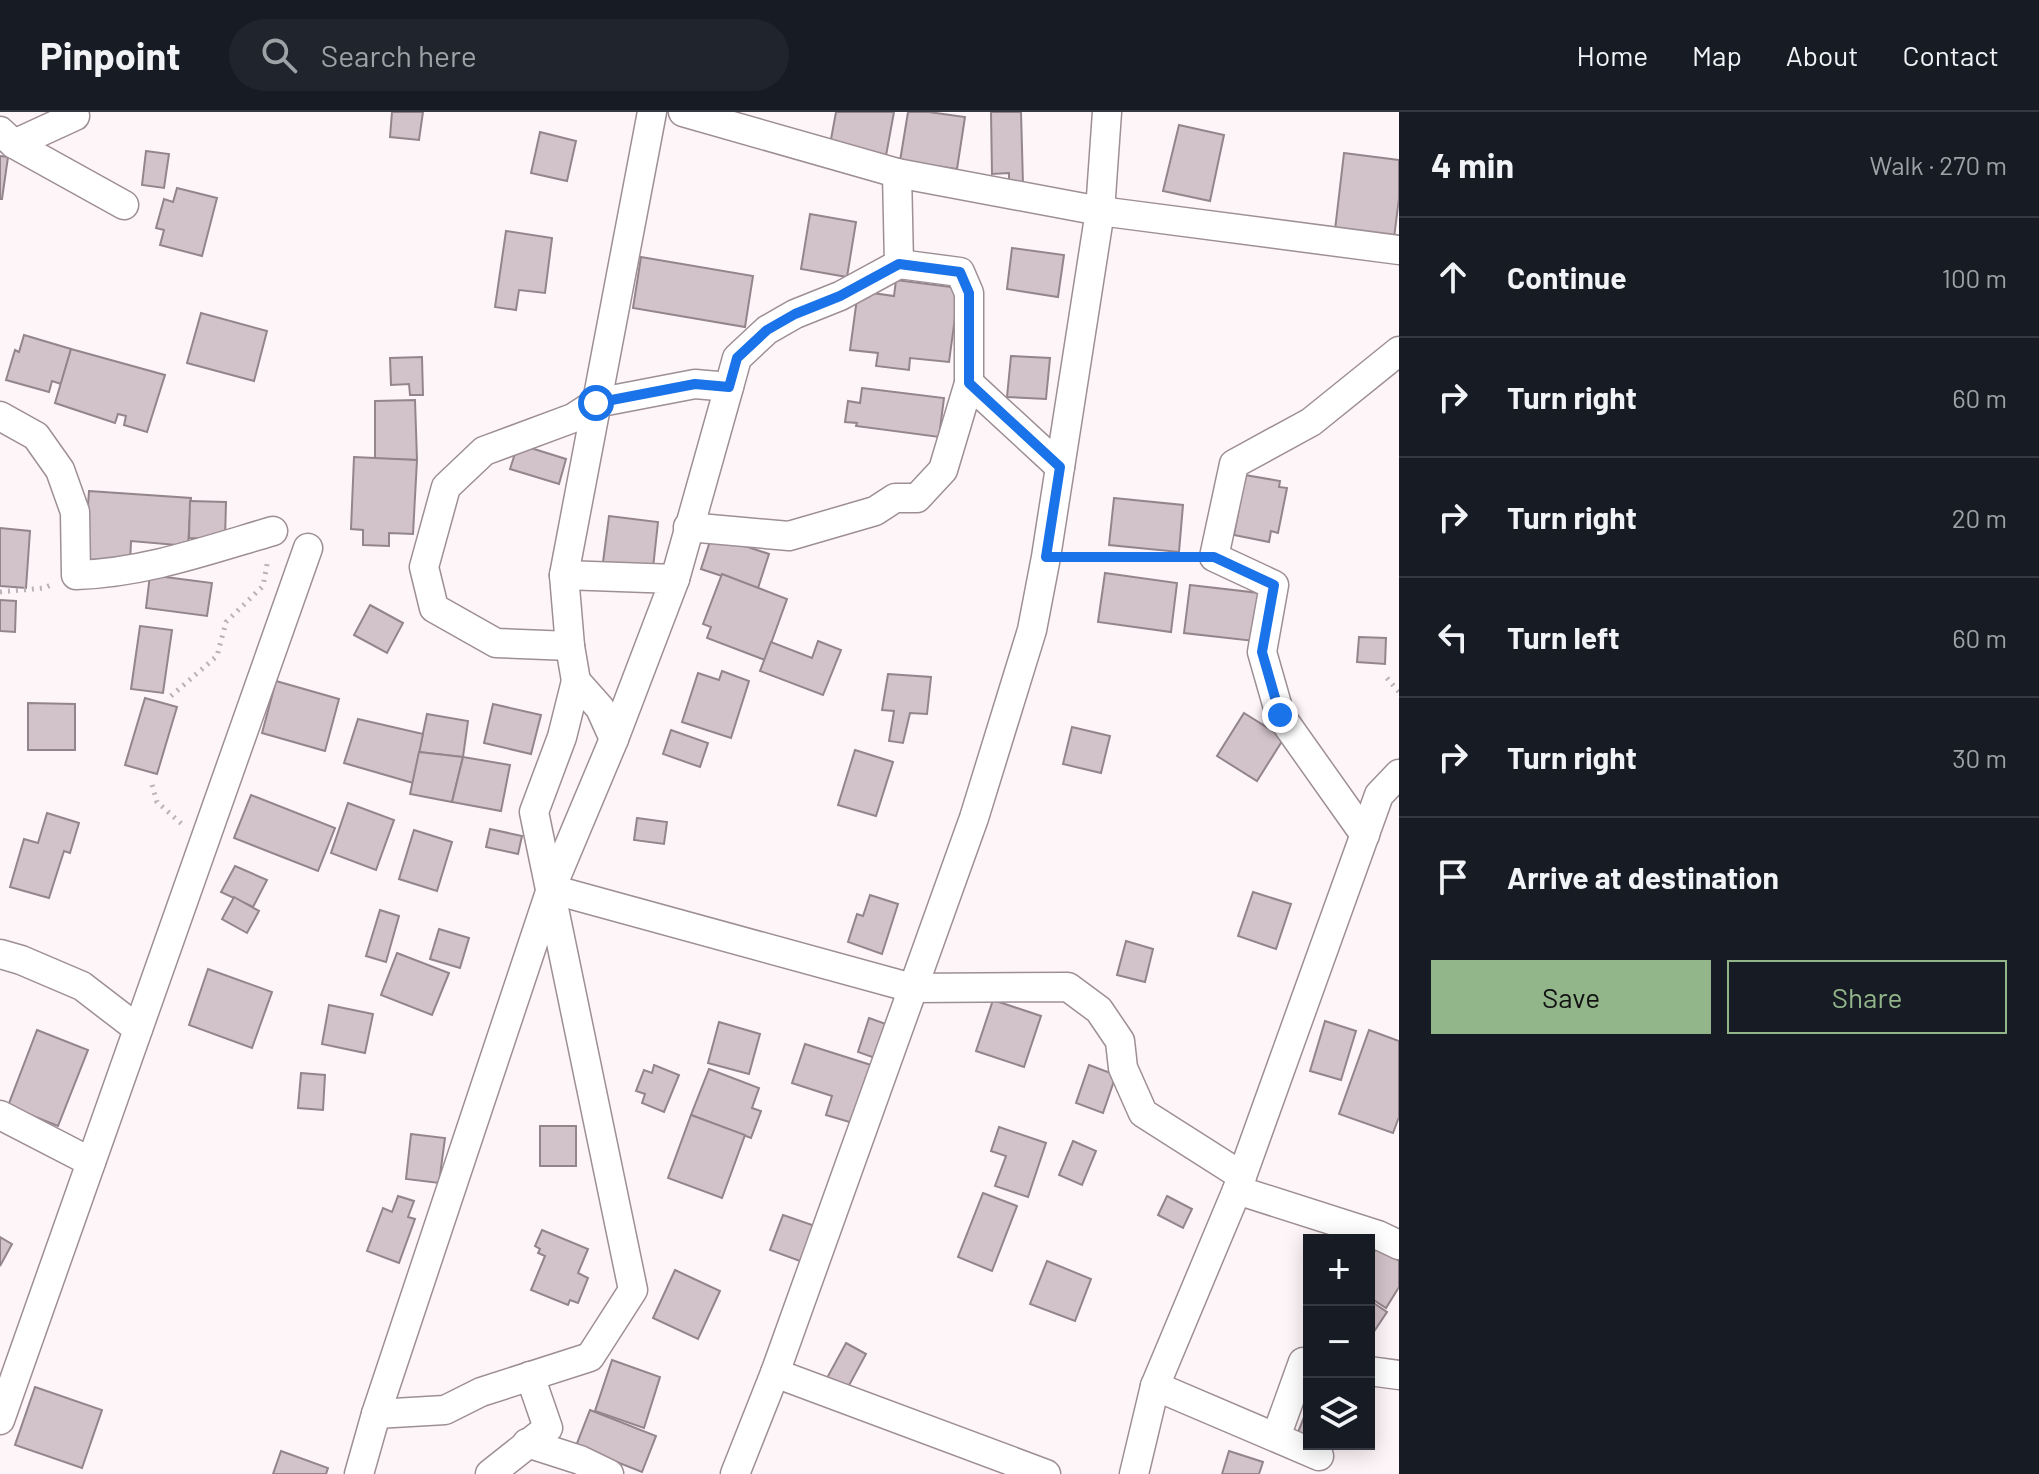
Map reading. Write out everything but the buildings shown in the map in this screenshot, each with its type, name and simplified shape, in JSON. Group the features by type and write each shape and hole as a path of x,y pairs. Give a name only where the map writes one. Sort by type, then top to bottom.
{"street":[{"path":"376,1414 445,1410 481,1392 590,1357 633,1290 534,812 562,737 576,681 564,575 652,112"},
{"path":"683,112 897,173 1100,211 1399,250"},
{"path":"735,1474 775,1373 974,818 1032,630 1100,211 1107,112"},
{"path":"7,137 75,116"},
{"path":"7,137 124,205"},
{"path":"897,173 899,264"},
{"path":"359,1474 376,1414 551,889 614,739 675,579 688,527 737,358 767,330 899,264 960,272 969,293 969,383 943,470 917,498 895,498 875,511 789,536 688,527"},
{"path":"1365,835 1280,715 1262,652 1274,585 1214,557 1234,464 1311,422 1399,351"},
{"path":"969,383 1060,467"},
{"path":"570,646 496,643 434,608 424,567 446,487 484,451 573,418 596,403 695,384 729,387"},
{"path":"0,416 36,436 60,470 75,512 76,575 113,574 273,531"},
{"path":"0,1420 308,548"},
{"path":"564,575 675,579"},
{"path":"576,681 600,708 614,739"},
{"path":"1134,1474 1155,1386 1240,1183 1379,795 1399,774"},
{"path":"551,889 912,988 1068,987 1099,1010 1120,1041 1123,1068 1143,1113 1240,1183 1399,1245"},
{"path":"0,954 82,986 138,1029"},
{"path":"0,1115 91,1162"},
{"path":"1276,1437 1303,1362"},
{"path":"1375,1372 1399,1375"},
{"path":"775,1373 1046,1474"},
{"path":"490,1474 548,1428 530,1376"},
{"path":"1155,1386 1319,1456"},
{"path":"527,1443 580,1460 609,1474"}],"path":[{"path":"171,696 217,656 226,622 263,586 273,531"},
{"path":"1046,557 1214,557"},
{"path":"0,592 44,588 76,575"},
{"path":"1387,678 1399,692"},
{"path":"152,785 157,802 203,842"}],"route":[{"path":"596,403 695,384 729,387 737,358 767,330 795,314 840,296 899,264 960,272 969,293 969,383 1060,467 1046,557 1214,557 1274,585 1262,652 1280,715"}]}
